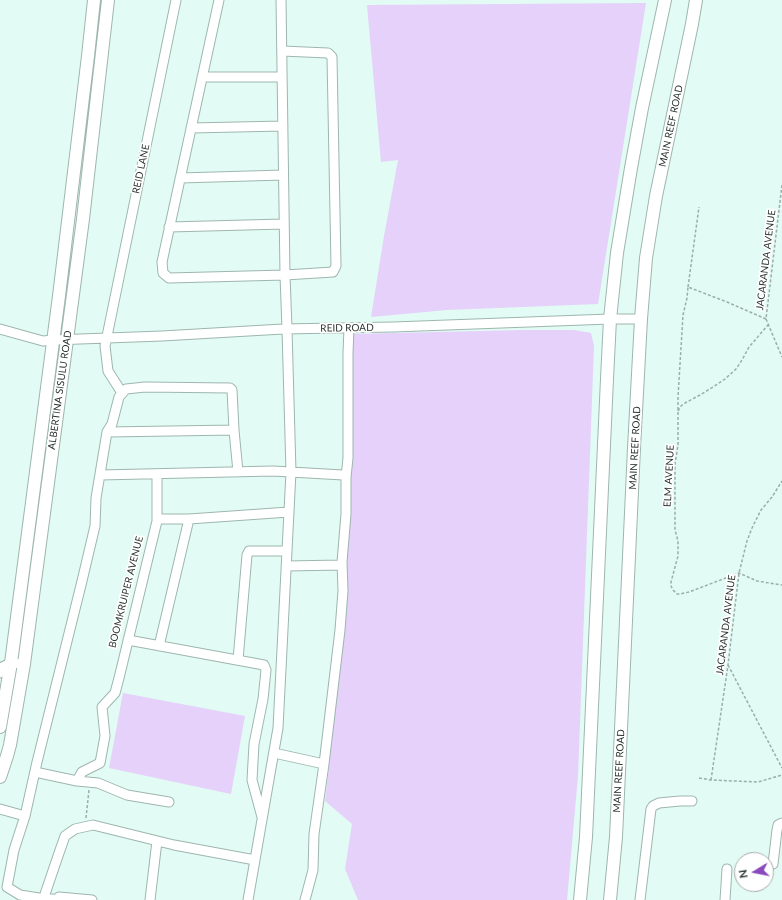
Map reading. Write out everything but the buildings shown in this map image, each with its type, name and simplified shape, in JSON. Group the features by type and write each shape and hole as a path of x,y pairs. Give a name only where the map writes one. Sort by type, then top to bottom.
{"main road":[{"name":"ALBERTINA SISULU ROAD","path":"0,727 11,663 70,209 94,0"},
{"name":"ALBERTINA SISULU ROAD","path":"0,777 8,756 24,664 85,204 108,0"},
{"path":"580,900 586,837 610,319 617,253 631,168 665,0"},
{"name":"MAIN REEF ROAD","path":"610,900 616,837 641,319 646,258 656,196 689,40 693,0"}],"street":[{"name":"REID LANE","path":"122,393 108,371 105,346 106,338 176,0"},
{"path":"219,0 162,262 163,273 169,278 285,276 333,272 336,266 332,57 328,53 282,51"},
{"path":"248,900 278,728 291,472 285,276 281,0"},
{"path":"202,77 282,77"},
{"path":"191,128 283,126"},
{"path":"180,178 283,176"},
{"path":"169,228 284,224"},
{"name":"REID ROAD","path":"0,329 44,341 287,329 641,319"},
{"path":"305,900 313,870 314,834 340,630 343,591 342,565 348,458 349,328"},
{"path":"66,900 20,895 7,887 14,850 25,816 95,526 96,498 107,432 112,424 119,397 126,389 144,387 230,388 232,390 238,472"},
{"path":"107,432 234,430"},
{"path":"100,475 273,471 343,476"},
{"path":"77,781 82,772 100,763 105,736 102,707 115,693 157,519 157,474"},
{"path":"157,519 189,519 289,512"},
{"path":"159,646 189,519"},
{"path":"238,660 249,552 287,551"},
{"path":"286,566 342,565"},
{"path":"128,640 264,665 266,670 263,699 254,744 252,780 262,820"},
{"path":"0,673 2,667 11,663 24,664"},
{"path":"274,754 324,764"},
{"path":"35,772 77,781 98,783 128,795 169,802"},
{"path":"640,900 651,809 659,803 692,801"},
{"path":"0,809 25,816"},
{"path":"774,856 778,825 782,823"},
{"path":"44,898 64,836 75,829 86,826 93,825 174,845 255,860"},
{"path":"150,900 157,841"},
{"path":"725,900 727,869"},
{"path":"44,898 92,900"}],"path":[{"name":"JACARANDA AVENUE","path":"782,185 766,319 782,357"},
{"name":"ELM AVENUE","path":"699,208 687,298 683,315 678,398 678,445 675,464 674,517 678,541 678,556 671,586 677,594 680,594 739,573"},
{"path":"688,287 766,319"},
{"path":"678,411 685,403 713,387 736,369 749,347 768,324"},
{"name":"JACARANDA AVENUE","path":"711,780 728,665 739,573 752,528 761,510 772,497 782,481"},
{"path":"739,573 757,581 782,585"},
{"path":"728,665 782,768"},
{"path":"699,778 758,782 782,775"},
{"path":"86,826 90,782"}],"shaded area":[{"path":"646,3 598,304 447,310 371,317 398,160 381,162 367,5"},
{"path":"574,330 591,333 594,346 578,776 567,900 358,900 345,869 352,824 325,801 342,651 350,502 352,428 350,334"},
{"path":"123,693 245,716 231,794 109,768"}]}
